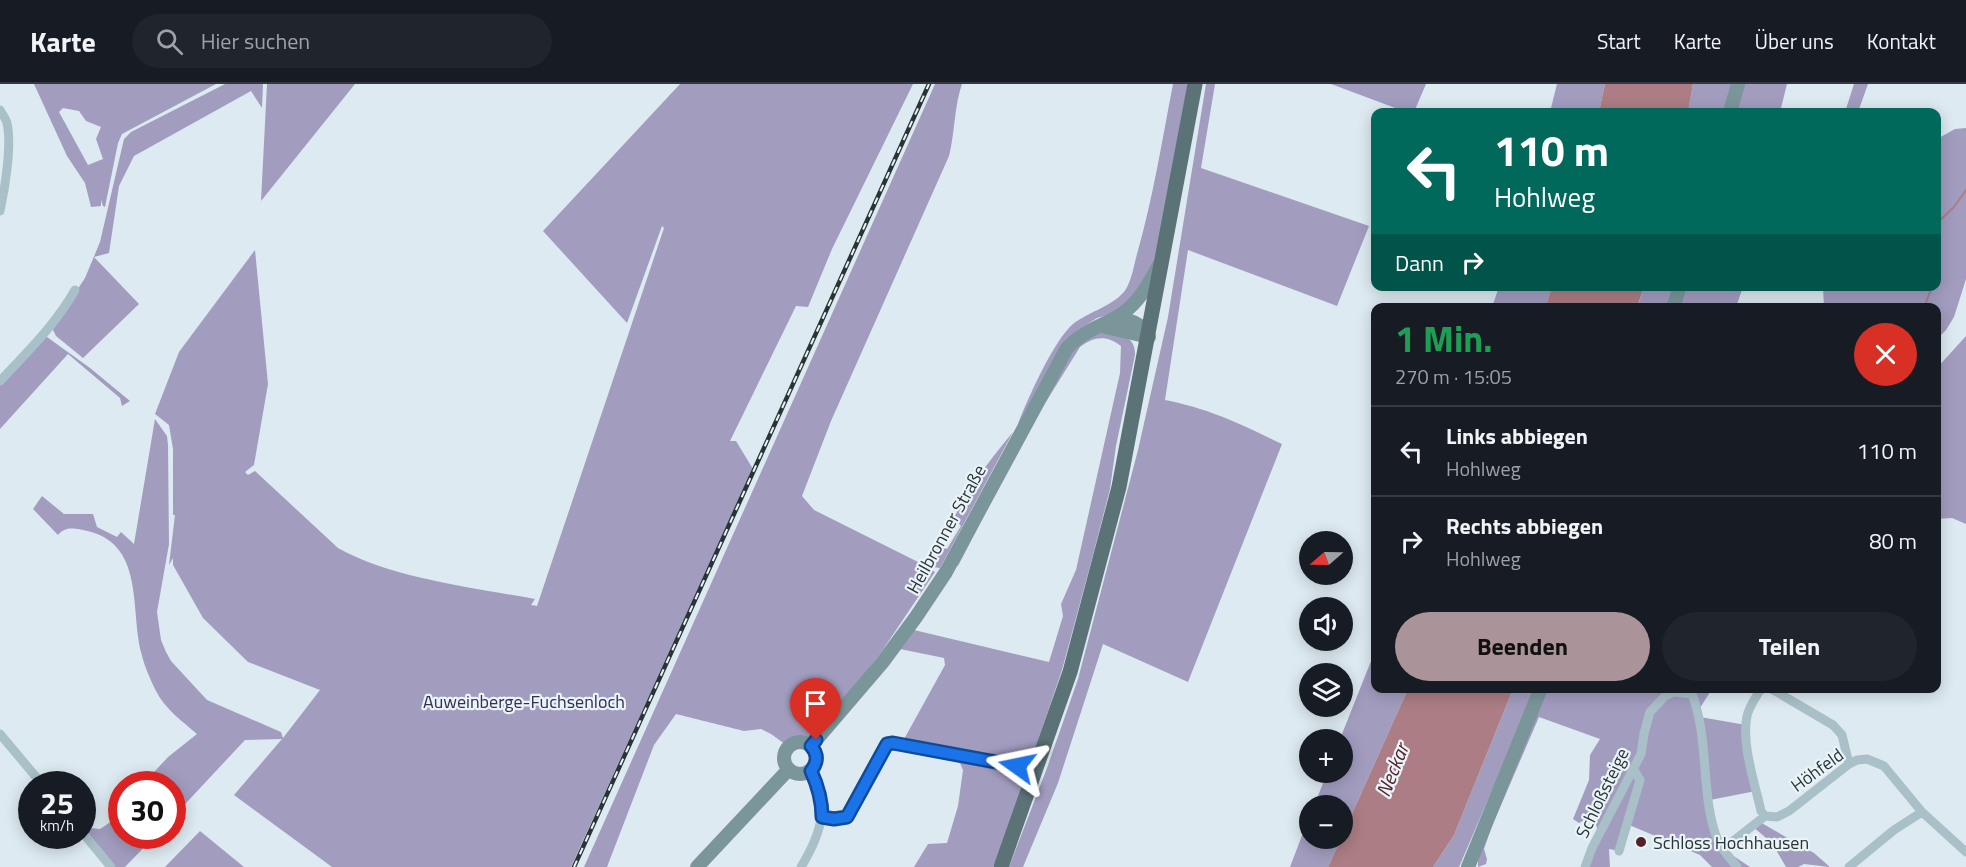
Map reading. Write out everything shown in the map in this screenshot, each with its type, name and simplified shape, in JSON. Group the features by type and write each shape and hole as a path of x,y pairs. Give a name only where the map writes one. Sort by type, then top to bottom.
{"main road":[{"path":"1001,867 1076,651 1119,487 1195,84"}],"street":[{"path":"1731,108 1738,84"},
{"path":"0,110 7,123 8,152 0,211"},
{"name":"Heilbronner Straße","path":"811,746 882,663 946,572 999,470 1067,348 1085,331 1101,326 1131,307 1141,296 1163,257"},
{"path":"0,381 46,331 66,306 75,290"},
{"path":"1113,319 1136,322 1143,327 1149,337"},
{"path":"1101,326 1149,337"},
{"path":"1468,867 1539,693"},
{"name":"Schloßsteige","path":"1585,867 1592,848 1641,754 1650,712 1665,696 1672,693"},
{"path":"1694,693 1700,717 1710,811 1718,841 1737,867"},
{"path":"1758,693 1747,716 1746,732 1761,811 1765,816"},
{"path":"1777,693 1833,725 1842,735 1849,764"},
{"path":"0,734 31,771"},
{"path":"797,742 811,746 816,761 811,771 802,774 789,770 784,756 789,747 797,742"},
{"path":"822,817 834,819 847,817 887,744 893,743 1017,766"},
{"name":"Höhfeld","path":"1723,849 1765,816 1777,817 1789,811 1849,764 1867,759 1884,766 1922,812 1966,852"},
{"path":"697,867 789,770"},
{"path":"1619,851 1640,780 1634,770"},
{"path":"801,867 819,833 822,817 818,784 811,771"},
{"path":"1848,867 1894,830 1922,812"},
{"path":"96,849 111,867"}],"green space":[{"path":"34,84 216,84 122,134 118,143 105,207 101,200 101,206 91,207 85,183 67,156","holes":["63,108 79,111 86,121 101,127 96,139 103,159 88,165 59,112"]},
{"path":"225,84 263,84 262,108 251,91 134,156 119,186 109,253 94,257 139,304 83,358 56,336 52,328 85,278 100,242 124,139 131,132"},
{"path":"267,84 355,84 261,201"},
{"name":"Auweinberge-Fuchsenloch","path":"680,84 913,84 832,249 808,307 796,306 730,441 736,441 753,469 571,867 332,867 234,795 282,739 245,740 186,803 186,771 155,771 168,757 197,734 164,703 149,677 141,652 131,578 126,562 117,547 103,537 72,529 66,529 58,535 33,509 42,496 64,514 93,514 97,527 117,537 121,532 134,544 155,419 167,436 168,445 169,544 157,612 161,640 171,661 207,700 281,732 283,738 320,690 248,662 203,618 173,565 173,558 169,565 175,515 173,515 173,449 169,425 155,414 179,352 255,250 268,384 254,465 245,472 248,475 255,471 338,548 359,558 434,581 535,599 531,605 537,606 664,228 662,226 627,323 543,231"},
{"path":"935,84 962,84 949,156 831,421 802,496 814,510 924,565 938,544 947,549 961,526 954,518 960,506 981,473 1013,432 940,568 926,566 935,572 880,654 811,746 797,742 789,747 761,729 744,731 676,714 654,745 607,867 584,867"},
{"path":"1173,84 1188,84 1156,256 1139,295 1114,313 1097,318 1078,330 1022,423 1018,424 1042,371 1066,332 1079,320 1116,300 1128,285 1148,212"},
{"path":"1206,84 1215,84 1201,168 1369,226 1337,306 1188,250 1165,400 1211,413 1282,444 1188,682 1103,644 1058,783 1023,867 1009,867 1078,679 1138,450 1168,317"},
{"path":"1331,84 1426,84 1416,108 1395,108"},
{"path":"1557,84 1605,84 1600,108 1551,108"},
{"path":"1693,84 1787,84 1781,108 1689,108"},
{"path":"1854,84 1868,84 1859,108 1846,108"},
{"path":"1966,128 1966,279 1954,317 1946,330 1941,335 1941,303 1824,303 1823,291 1941,291 1941,137 1955,129"},
{"path":"1497,291 1551,291 1547,303 1493,303"},
{"path":"1643,291 1742,291 1737,303 1639,303"},
{"path":"1099,333 1118,334 1129,339 1135,355 1116,446 1110,489 1062,670 1030,764 1021,761 1020,756 1015,780 1020,770 1029,773 1025,786 993,867 914,867 928,844 947,843 958,806 963,770 956,754 903,741 945,665 944,658 900,649 914,630 1049,662 1063,616 1061,604 1076,570 1120,373 1121,346 1116,342 1100,338 1080,347 1029,429 958,566 955,565 1028,428 1075,346 1087,337"},
{"path":"1966,336 1966,524 1952,518 1941,519 1941,364"},
{"path":"47,337 130,401 122,406 120,398 68,354 0,429 0,381"},
{"path":"1371,661 1371,693 1406,693 1353,812 1353,795 1318,795 1323,783 1353,783 1353,729 1344,729 1349,717 1353,717 1353,706"},
{"path":"1511,693 1533,693 1497,785 1493,788 1459,867 1433,867 1454,835"},
{"path":"1543,693 1691,693 1692,695 1709,693 1698,711 1700,717 1746,725 1756,791 1710,800 1723,849 1750,867 1712,867 1700,855 1627,824 1619,851 1609,849 1610,867 1586,867 1597,841 1597,829 1591,816 1579,823 1573,819 1589,780 1590,755 1600,739 1539,717 1492,826 1484,849 1486,864 1478,867 1478,852"},
{"path":"1758,821 1814,853 1830,867 1804,864 1798,867 1786,867 1772,843 1752,826"},
{"path":"108,824 108,849 142,849 125,867 111,867 96,848 96,829 100,829"},
{"path":"200,831 244,867 165,867 182,849 186,849 186,845"},
{"path":"1299,843 1299,849 1336,849 1328,867 1290,867"}],"water":[{"path":"1605,84 1693,84 1689,108 1600,108"},
{"path":"1551,291 1643,291 1638,303 1547,303"},
{"name":"Neckar","path":"1406,693 1511,693 1454,835 1433,867 1328,867 1336,849 1353,849 1353,812"}],"waterway":[{"path":"1941,219 1954,207 1966,190"},
{"path":"1926,303 1930,291"}],"railway":[{"path":"574,867 929,84"}],"place":[{"name":"Schloss Hochhausen","path":"1641,842"}],"route":[{"path":"816,740 811,746 816,761 811,771 818,784 822,817 834,819 847,817 887,744 893,743 1017,766"}]}
